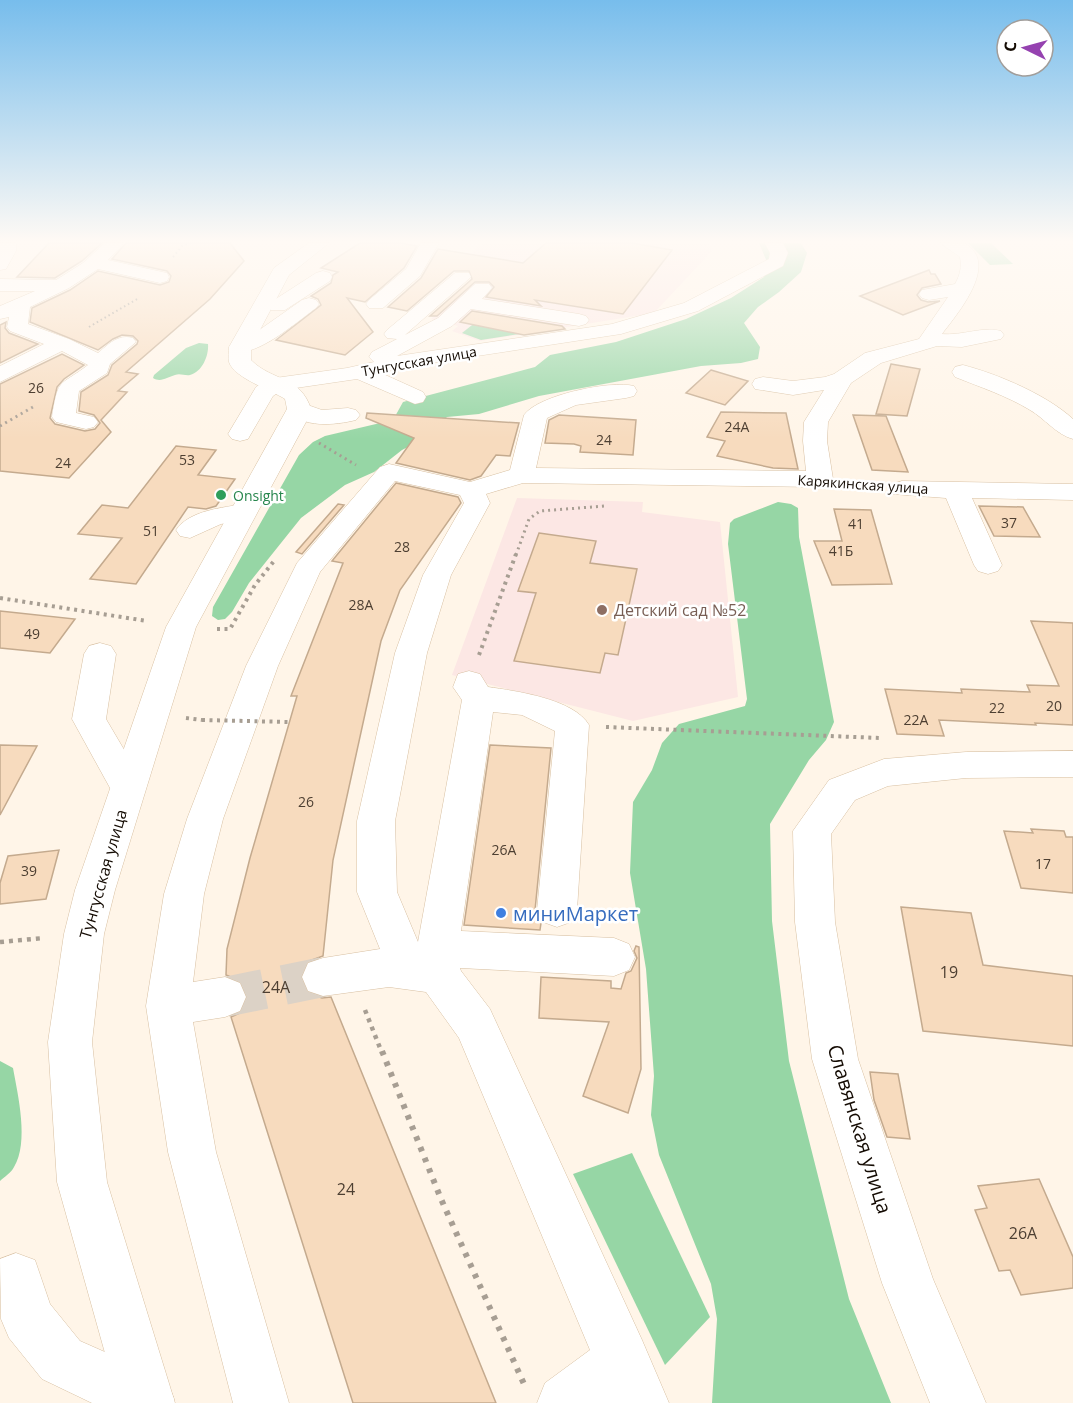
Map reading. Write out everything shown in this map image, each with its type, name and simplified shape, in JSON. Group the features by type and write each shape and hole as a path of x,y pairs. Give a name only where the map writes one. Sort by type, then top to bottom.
{"main road":[{"path":"20,308 17,327 62,343 99,362"},
{"path":"262,308 240,347 240,362 252,374 288,396 314,417 331,419 348,415"},
{"path":"256,320 274,308"},
{"path":"240,347 262,337 303,308"},
{"path":"354,373 427,308"},
{"path":"354,373 445,322 460,308"},
{"path":"531,308 579,320"},
{"name":"Тунгусская улица","path":"147,1401 82,1182 70,1041 84,934 128,787 181,627 244,512 288,396 354,373 405,361 614,330 687,308"},
{"path":"763,384 776,388 807,389 842,379 873,358 929,343 928,338 952,308"},
{"path":"928,338 944,342 958,342 994,335"},
{"path":"99,362 126,342"},
{"path":"0,375 62,343"},
{"path":"86,422 64,417 68,388 99,368 99,362"},
{"path":"963,372 1029,399 1070,425"},
{"path":"354,373 415,397"},
{"path":"820,479 815,441 816,422 842,379"},
{"path":"522,475 536,415 550,406 575,397 626,391"},
{"path":"240,434 264,392 288,396"},
{"path":"261,1403 192,1152 168,1006 184,894 205,819 262,666 307,569 389,472 471,490 477,503 437,575 411,653 376,821 377,892 428,964 475,1024 632,1381 546,1398"},
{"name":"Карякинская улица","path":"471,490 522,475 820,479"},
{"path":"634,502 654,477"},
{"name":"Карякинская улица","path":"902,489 1073,492"},
{"path":"956,490 988,565"},
{"path":"190,531 213,518 244,512"},
{"path":"100,654 89,719 128,787"},
{"path":"428,964 474,689 528,704 572,726 557,910"},
{"name":"Славянская улица","path":"958,1403 908,1283 835,1059 815,922 812,831 842,789 886,756 966,765 1073,764"},
{"path":"323,977 350,971 428,964 614,957"},
{"path":"168,1006 225,997"},
{"path":"16,1279 28,1319 61,1360 147,1401"}],"path":[{"path":"318,442 337,456 357,466 389,472"},
{"name":"Карякинская улица","path":"820,479 902,489"},
{"path":"474,689 529,519 540,511 634,502"},
{"path":"0,598 181,627"},
{"path":"202,720 290,722"},
{"path":"572,726 886,756"},
{"path":"0,942 53,938"},
{"path":"441,1199 546,1398"}],"shaded area":[{"path":"443,308 658,308 654,313 480,341 452,331 458,326 431,319"},
{"name":"Детский сад №52","path":"517,498 643,502 642,512 720,522 738,697 633,721 452,675"}],"green space":[{"path":"709,308 757,308 744,323 760,347 758,359 741,363 701,366 539,396 479,414 447,417 427,437 402,450 374,472 345,485 301,518 249,583 232,612 225,619 218,620 212,616 213,607 299,455 313,442 325,436 393,420 403,402 535,367 550,355 616,342 686,319"},
{"path":"486,314 557,328 481,340 462,333"},
{"path":"199,343 208,344 208,349 204,363 198,371 190,375 177,374 161,380 153,378 186,348"},
{"path":"778,502 791,504 798,508 799,537 834,722 826,740 809,760 770,824 772,921 789,1061 849,1299 891,1403 712,1403 717,1319 711,1284 659,1155 651,1115 654,1076 646,969 630,873 633,802 652,770 662,743 679,724 745,706 747,699 728,544 730,523 734,519"},
{"path":"0,1061 13,1068 22,1132 21,1145 14,1167 0,1181"},
{"path":"632,1153 710,1317 665,1365 573,1174"}],"building":[{"path":"32,308 199,308 126,372 138,374 118,391 127,392 101,420 111,432 69,478 0,471 0,384 62,354 84,365 57,387 50,418 55,424 85,431 95,429 100,423 94,415 79,411 81,392 108,375 112,365 138,341 133,336 122,335 98,350 30,322"},
{"path":"317,308 355,308 373,332 345,355 276,340"},
{"path":"439,308 445,308 437,316 430,316"},
{"path":"588,308 627,308 623,314"},
{"path":"888,308 920,308 903,315"},
{"path":"472,311 562,326 565,329 524,335 460,322"},
{"path":"6,322 5,328 9,333 38,344 0,363 0,325"},
{"path":"891,364 920,369 907,416 876,414"},
{"path":"711,370 748,381 725,405 686,393"},
{"path":"721,412 786,413 798,469 773,468 717,456 725,441 707,437"},
{"path":"367,413 519,423 510,456 496,455 481,476 470,480 396,463 414,438 366,418"},
{"path":"559,415 636,420 633,455 580,452 581,446 574,444 545,443 549,420"},
{"path":"853,415 886,416 908,472 872,470"},
{"path":"176,446 216,450 198,475 235,479 216,506 206,509 188,507 136,584 90,579 122,538 78,534 102,505 128,508"},
{"path":"396,483 458,497 461,503 400,590 381,641 333,860 323,956 306,962 300,978 307,993 322,998 331,997 496,1403 353,1403 231,1017 242,1012 248,996 241,981 226,975 227,949 250,858 297,696 291,696 343,563 332,561"},
{"path":"338,504 344,505 302,554 296,552"},
{"path":"979,506 1023,507 1040,537 994,536"},
{"path":"834,509 871,510 892,584 832,585 814,541 842,541"},
{"path":"539,533 596,541 590,563 637,569 618,655 605,653 600,673 514,661 536,593 518,591"},
{"path":"0,611 75,619 50,653 0,648"},
{"path":"1031,621 1073,623 1073,725 939,720 944,736 897,734 885,689 962,693 961,689 1030,692 1027,685 1059,686"},
{"path":"0,745 37,746 0,815"},
{"path":"490,745 551,748 535,910 541,923 540,930 464,925"},
{"path":"1031,829 1064,831 1066,837 1073,837 1073,893 1021,888 1004,831 1033,833"},
{"path":"59,850 46,899 0,904 0,883 8,856"},
{"path":"901,907 971,913 983,965 1073,976 1073,1046 923,1031"},
{"path":"636,946 639,947 641,1069 628,1113 583,1096 609,1022 539,1018 541,977 611,981 611,988 621,989 626,973 631,971 637,958 634,951"},
{"path":"870,1072 898,1074 910,1139 887,1137 874,1100"},
{"path":"1039,1179 1073,1257 1073,1288 1021,1295 1010,1270 999,1271 975,1210 987,1208 978,1186"}],"tunnel":[{"path":"225,997 323,977"}],"place":[{"name":"Onsight","path":"221,495"},
{"name":"Детский сад №52","path":"602,610"},
{"name":"миниМаркет","path":"501,913"}]}
